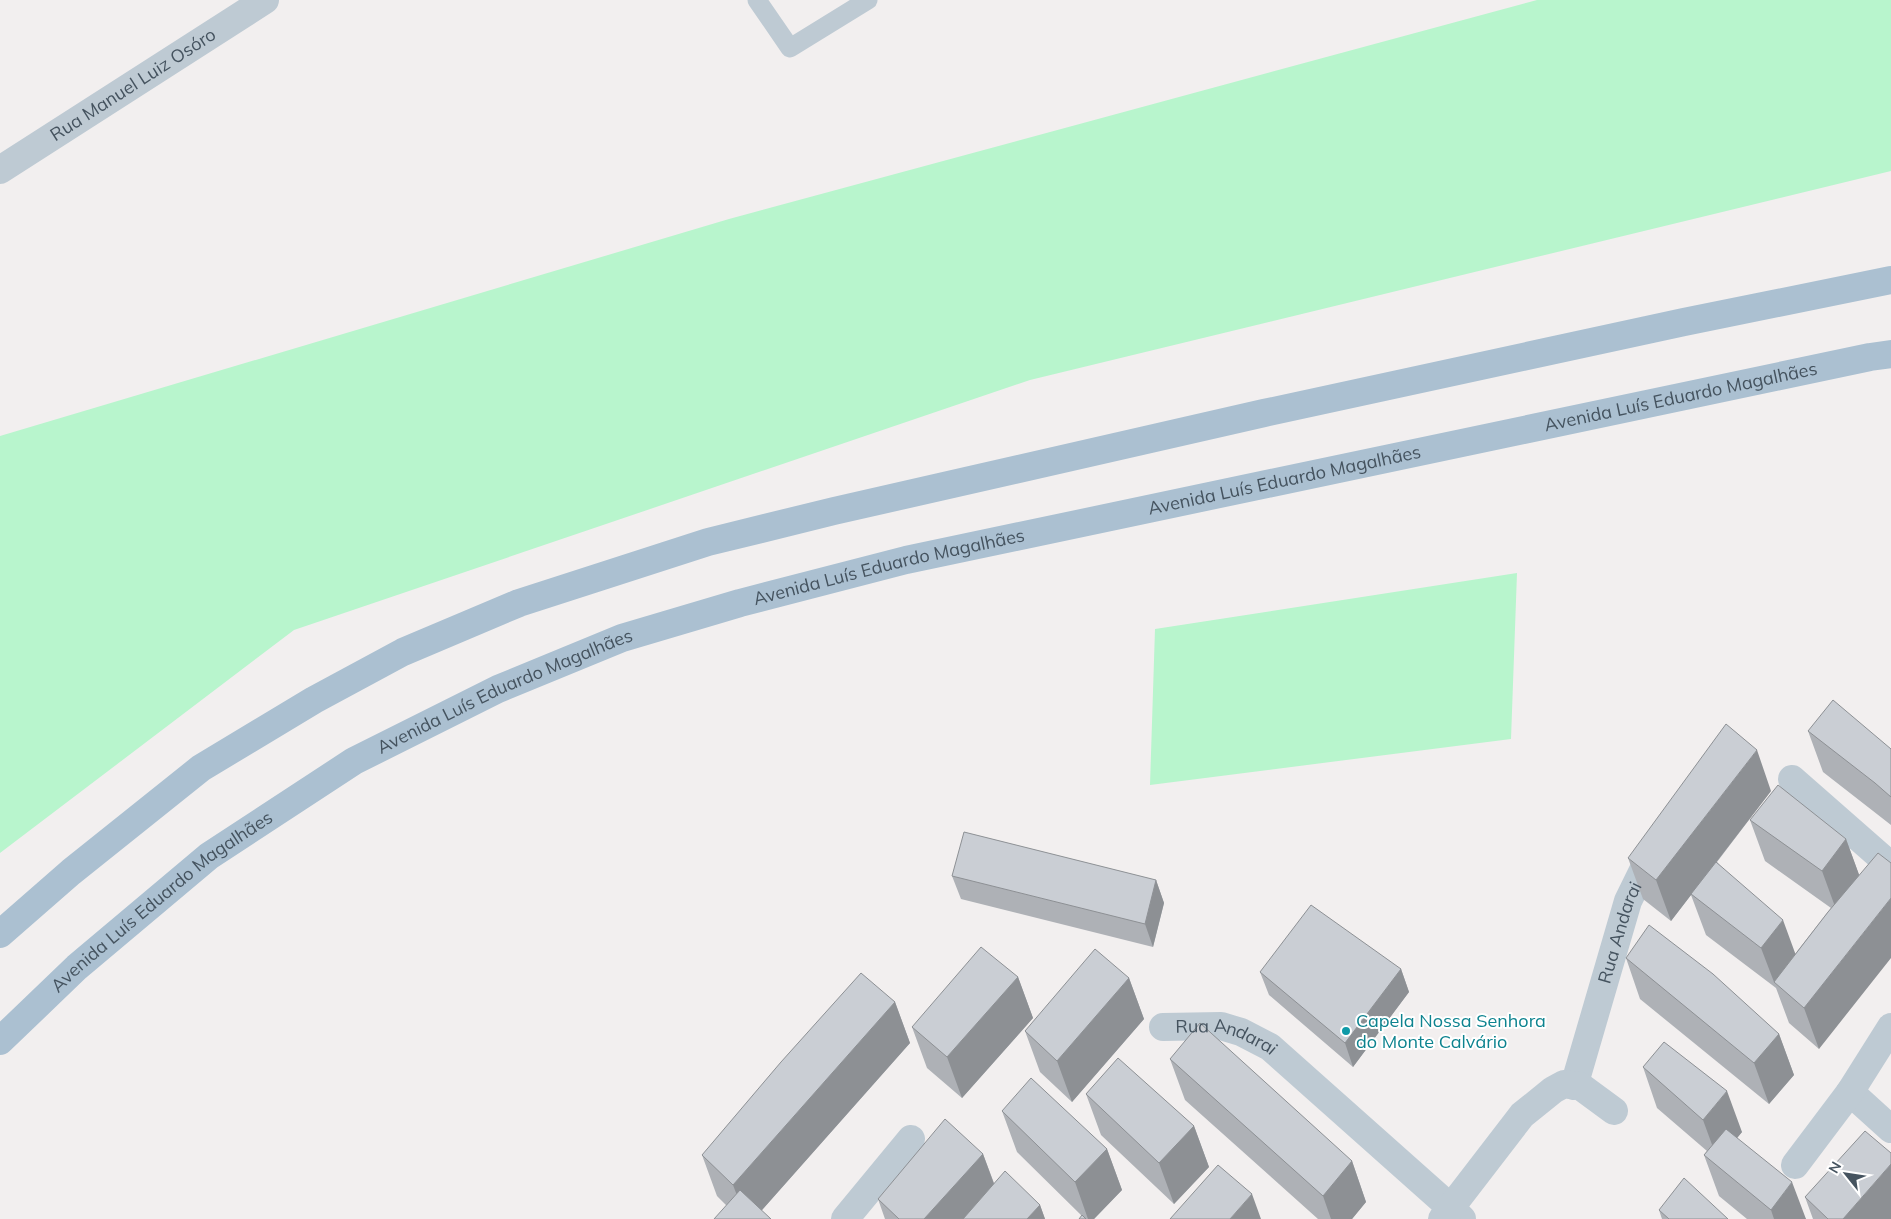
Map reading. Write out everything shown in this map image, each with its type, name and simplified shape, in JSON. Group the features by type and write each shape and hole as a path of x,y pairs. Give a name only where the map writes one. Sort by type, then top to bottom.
{"main road":[{"path":"0,934 71,872 201,768 314,700 403,652 519,603 708,542 844,509 1264,413 1684,322 1891,280"},
{"name":"Avenida Luís Eduardo Magalhães","path":"0,1041 77,967 209,856 354,761 498,689 622,638 740,604 906,560 1376,459 1891,354"}],"street":[{"name":"Rua Manuel Luiz Osóro","path":"0,170 265,0"},
{"path":"1792,780 1891,866"},
{"name":"Rua Andarai","path":"1574,1086 1628,901 1654,848 1674,826"},
{"name":"Rua Andarai","path":"1163,1027 1221,1026 1241,1032 1270,1047 1452,1215"},
{"path":"1795,1165 1850,1092 1891,1027"},
{"path":"1452,1215 1522,1115 1553,1090 1564,1084 1580,1086 1614,1111"},
{"path":"1850,1092 1891,1129"},
{"path":"845,1219 911,1139"}],"lane":[{"path":"757,0 790,48 868,0"}],"green space":[{"path":"1537,0 1891,0 1891,171 1030,380 294,630 0,853 0,436 729,219"},
{"path":"1517,573 1511,739 1150,785 1155,629"}],"building":[{"path":"1833,700 1891,749 1891,797 1808,731"},
{"path":"1726,724 1757,750 1656,880 1628,858"},
{"path":"1778,785 1846,839 1822,871 1750,820"},
{"path":"964,832 1156,880 1145,924 952,876"},
{"path":"1878,853 1891,863 1891,898 1804,1008 1774,982 1828,912"},
{"path":"1716,862 1783,920 1761,948 1691,894"},
{"name":"Capela Nossa Senhora do Monte Calvário","path":"1311,905 1401,969 1345,1043 1260,972"},
{"path":"1649,925 1713,974 1779,1034 1754,1063 1626,958"},
{"path":"981,947 1018,977 947,1057 912,1027"},
{"path":"1095,949 1129,978 1057,1061 1025,1031"},
{"path":"861,973 895,1002 733,1185 702,1155 781,1062"},
{"path":"1200,1023 1352,1161 1323,1196 1170,1059"},
{"path":"1664,1042 1727,1091 1703,1120 1643,1067"},
{"path":"1118,1058 1194,1126 1159,1163 1086,1094"},
{"path":"1031,1078 1107,1149 1075,1182 1002,1111"},
{"path":"945,1119 983,1154 924,1219 899,1219 878,1199"},
{"path":"1726,1129 1792,1182 1771,1210 1704,1155"},
{"path":"1865,1131 1891,1153 1891,1164 1843,1219 1828,1219 1805,1197"},
{"path":"1218,1165 1252,1194 1230,1219 1170,1219"},
{"path":"1005,1171 1040,1205 1027,1219 963,1219"},
{"path":"1684,1178 1728,1219 1669,1219 1659,1210"},
{"path":"740,1190 771,1219 714,1219"}],"place":[{"name":"Capela Nossa Senhora do Monte Calvário","path":"1346,1031"}]}
